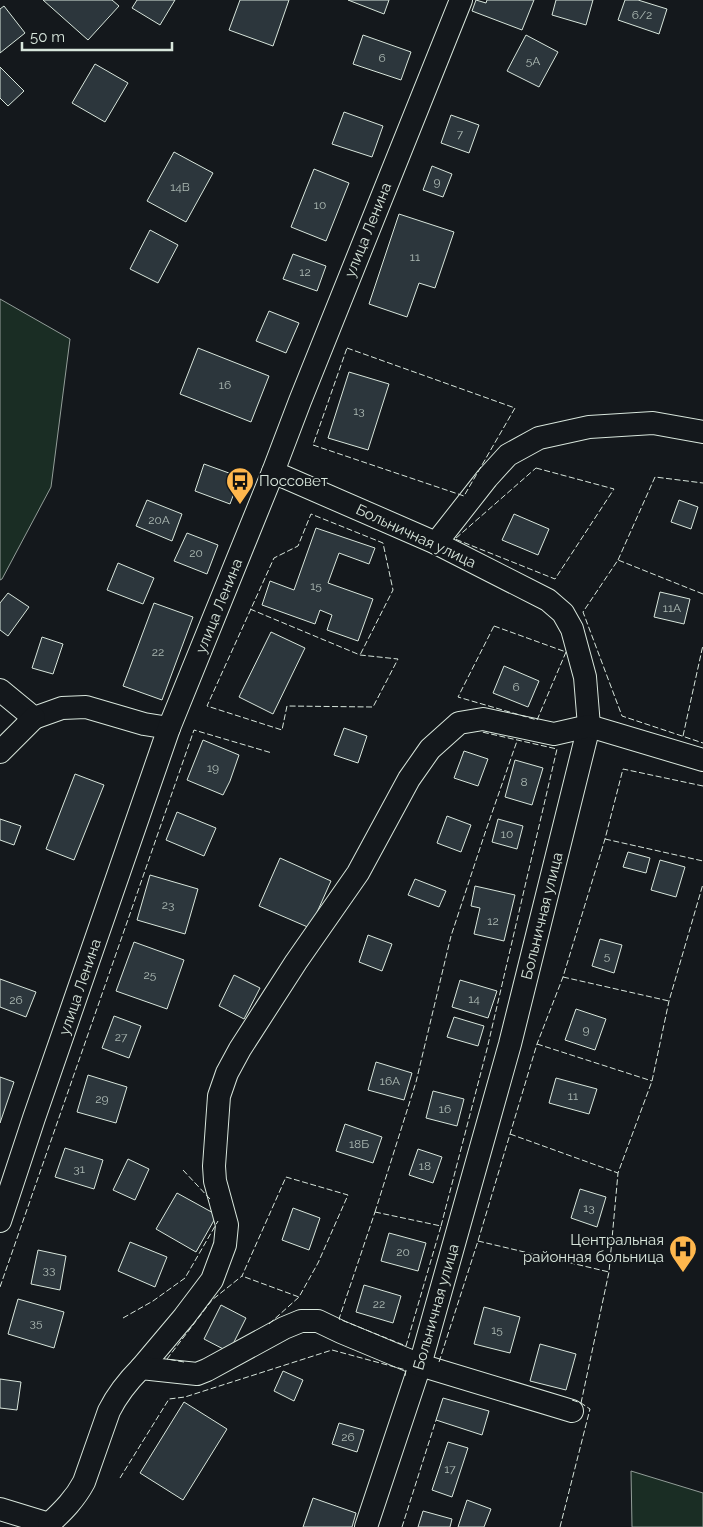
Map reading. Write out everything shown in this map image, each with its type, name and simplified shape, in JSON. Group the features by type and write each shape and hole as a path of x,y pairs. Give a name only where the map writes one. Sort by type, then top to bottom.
{"street":[{"name":"улица Ленина","path":"0,1221 169,728 461,0"},
{"path":"436,542 487,478 508,455 539,438 590,427 653,423 703,432"},
{"name":"Больничная улица","path":"273,472 436,542 548,600 563,613 572,628 584,677 589,726 510,1044 420,1364 366,1527"},
{"path":"0,690 34,718"},
{"path":"0,752 34,718 62,708 86,707 144,724 169,728"},
{"path":"0,1509 50,1526 80,1492 111,1406 128,1382 184,1317 212,1280 225,1245 227,1225 214,1181 214,1166 219,1096 227,1073 240,1049 296,962 358,873 409,778 430,749 458,723 483,719 554,734 589,726 703,760"},
{"path":"141,1368 197,1374 284,1328 301,1321 318,1321 420,1364 572,1412"}],"green space":[{"path":"0,299 70,339 51,487 0,580"},
{"path":"631,1471 703,1493 703,1527 632,1527"}],"building":[{"path":"43,0 112,0 119,6 88,40"},
{"path":"137,0 175,0 160,25 132,8"},
{"path":"240,0 289,0 273,46 229,30"},
{"path":"348,0 389,0 384,14"},
{"path":"476,0 486,3 487,0 534,0 522,30 472,11"},
{"path":"556,0 593,0 586,25 552,15"},
{"path":"625,0 638,0 667,9 659,34 618,20"},
{"path":"4,6 25,33 0,53 0,9"},
{"path":"363,35 411,52 401,80 353,64"},
{"path":"526,35 558,52 539,87 507,71"},
{"path":"95,64 128,83 105,122 72,103"},
{"path":"0,67 24,91 8,106 0,98"},
{"path":"344,112 383,126 372,157 332,144"},
{"path":"451,115 479,125 469,153 441,143"},
{"path":"174,152 213,173 186,222 147,201"},
{"path":"432,166 452,174 443,197 423,190"},
{"path":"314,169 349,183 326,241 291,227"},
{"path":"399,214 454,232 435,288 419,283 407,317 369,304"},
{"path":"150,230 178,245 158,283 130,269"},
{"path":"293,254 326,266 317,291 283,279"},
{"path":"269,311 299,323 286,353 256,341"},
{"path":"198,348 269,376 251,422 180,394"},
{"path":"349,372 389,384 368,450 328,438"},
{"path":"204,464 240,477 230,504 195,491"},
{"path":"147,500 182,514 172,541 136,526"},
{"path":"679,500 698,507 691,529 671,522"},
{"path":"514,514 549,529 538,555 502,540"},
{"path":"316,528 375,548 369,564 339,553 328,583 373,599 358,641 327,630 332,615 320,610 315,624 262,605 270,581 294,590"},
{"path":"187,533 218,545 207,574 174,561"},
{"path":"118,563 154,578 143,604 107,590"},
{"path":"660,592 690,599 684,624 654,617"},
{"path":"8,593 29,607 8,636 0,630 0,603"},
{"path":"154,603 193,617 162,700 123,686"},
{"path":"271,632 305,648 273,714 239,697"},
{"path":"42,637 63,644 53,674 32,668"},
{"path":"504,666 539,681 528,707 493,693"},
{"path":"344,728 367,736 358,763 334,755"},
{"path":"203,740 239,755 223,795 187,780"},
{"path":"464,751 488,759 478,786 454,778"},
{"path":"515,760 543,768 532,805 505,797"},
{"path":"75,774 104,785 74,860 46,849"},
{"path":"177,812 216,828 204,856 166,840"},
{"path":"447,816 471,825 461,852 437,843"},
{"path":"0,819 21,826 14,845 0,840"},
{"path":"498,819 523,826 517,849 492,842"},
{"path":"628,852 650,858 646,873 623,867"},
{"path":"280,858 331,881 310,928 259,906"},
{"path":"660,860 685,867 676,897 651,890"},
{"path":"150,875 198,889 185,934 137,920"},
{"path":"415,879 446,891 439,907 408,895"},
{"path":"475,886 515,895 504,941 474,934 480,908 471,906"},
{"path":"368,935 392,944 382,971 359,962"},
{"path":"600,939 622,945 614,973 592,966"},
{"path":"134,942 184,960 167,1009 116,991"},
{"path":"234,975 260,988 244,1019 219,1006"},
{"path":"0,979 36,992 26,1017 0,1007"},
{"path":"460,980 497,991 488,1018 452,1007"},
{"path":"576,1009 606,1019 595,1050 565,1040"},
{"path":"114,1016 141,1026 129,1058 102,1048"},
{"path":"454,1017 484,1026 478,1046 447,1037"},
{"path":"376,1062 412,1073 404,1100 368,1090"},
{"path":"88,1075 127,1087 116,1123 77,1112"},
{"path":"0,1077 14,1082 0,1123"},
{"path":"556,1078 597,1089 589,1114 549,1103"},
{"path":"433,1091 464,1099 457,1126 426,1118"},
{"path":"345,1124 382,1137 373,1163 336,1151"},
{"path":"65,1148 103,1160 94,1189 55,1177"},
{"path":"418,1149 442,1157 433,1183 409,1175"},
{"path":"128,1159 149,1169 135,1200 113,1190"},
{"path":"580,1189 606,1197 597,1227 571,1218"},
{"path":"177,1193 217,1215 196,1252 156,1229"},
{"path":"293,1208 320,1218 309,1250 282,1240"},
{"path":"389,1233 426,1243 418,1271 381,1261"},
{"path":"130,1242 167,1257 155,1287 118,1271"},
{"path":"38,1250 66,1256 60,1290 31,1284"},
{"path":"364,1285 401,1296 393,1323 356,1312"},
{"path":"18,1299 64,1312 54,1348 8,1334"},
{"path":"221,1305 246,1318 229,1352 204,1339"},
{"path":"484,1307 520,1317 510,1353 474,1344"},
{"path":"540,1344 576,1354 566,1390 530,1381"},
{"path":"283,1371 303,1380 294,1401 274,1391"},
{"path":"0,1379 21,1382 17,1410 0,1408"},
{"path":"443,1398 489,1411 482,1435 436,1420"},
{"path":"184,1402 227,1429 183,1500 140,1473"},
{"path":"339,1423 364,1430 357,1452 332,1444"},
{"path":"448,1442 468,1448 452,1497 432,1490"},
{"path":"313,1498 356,1513 352,1527 303,1527"},
{"path":"467,1500 491,1509 484,1527 458,1527"},
{"path":"423,1511 452,1519 450,1527 418,1527"}],"fence":[{"path":"347,348 515,408 464,496 313,445 347,348"},
{"path":"536,468 614,489 555,579 455,539 536,468"},
{"path":"618,560 655,477 703,483"},
{"path":"250,609 360,655 398,659 373,707 287,706 282,730 207,706 274,558 298,546 311,514 383,543 393,590 360,655"},
{"path":"703,594 618,560 583,612 622,716 703,743"},
{"path":"494,626 566,652 537,720 458,697 494,626"},
{"path":"683,736 703,645"},
{"path":"0,1287 194,730 272,753"},
{"path":"441,1226 487,1049 557,749 482,732"},
{"path":"375,1212 416,1082 451,936 517,741"},
{"path":"439,1362 478,1241 537,1044 563,977 605,839 623,769 703,786"},
{"path":"605,839 703,861"},
{"path":"581,1403 609,1272 618,1173 652,1081 669,1001 703,884"},
{"path":"563,977 669,1001"},
{"path":"537,1044 652,1081"},
{"path":"510,1134 618,1173"},
{"path":"183,1170 210,1199"},
{"path":"184,1362 167,1359 212,1300 242,1276 286,1177 348,1195 318,1263 299,1297 242,1276"},
{"path":"375,1212 441,1226 406,1346 339,1319 375,1212"},
{"path":"123,1318 153,1301 185,1278 218,1221"},
{"path":"478,1241 609,1272"},
{"path":"269,1324 299,1297"},
{"path":"120,1478 169,1399 185,1397 332,1350 406,1370 405,1376"},
{"path":"560,1527 590,1409 572,1400"},
{"path":"402,1527 436,1420"}],"place":[{"name":"Поссовет","path":"240,505"},
{"name":"Центральная районная больница","path":"683,1273"}]}
